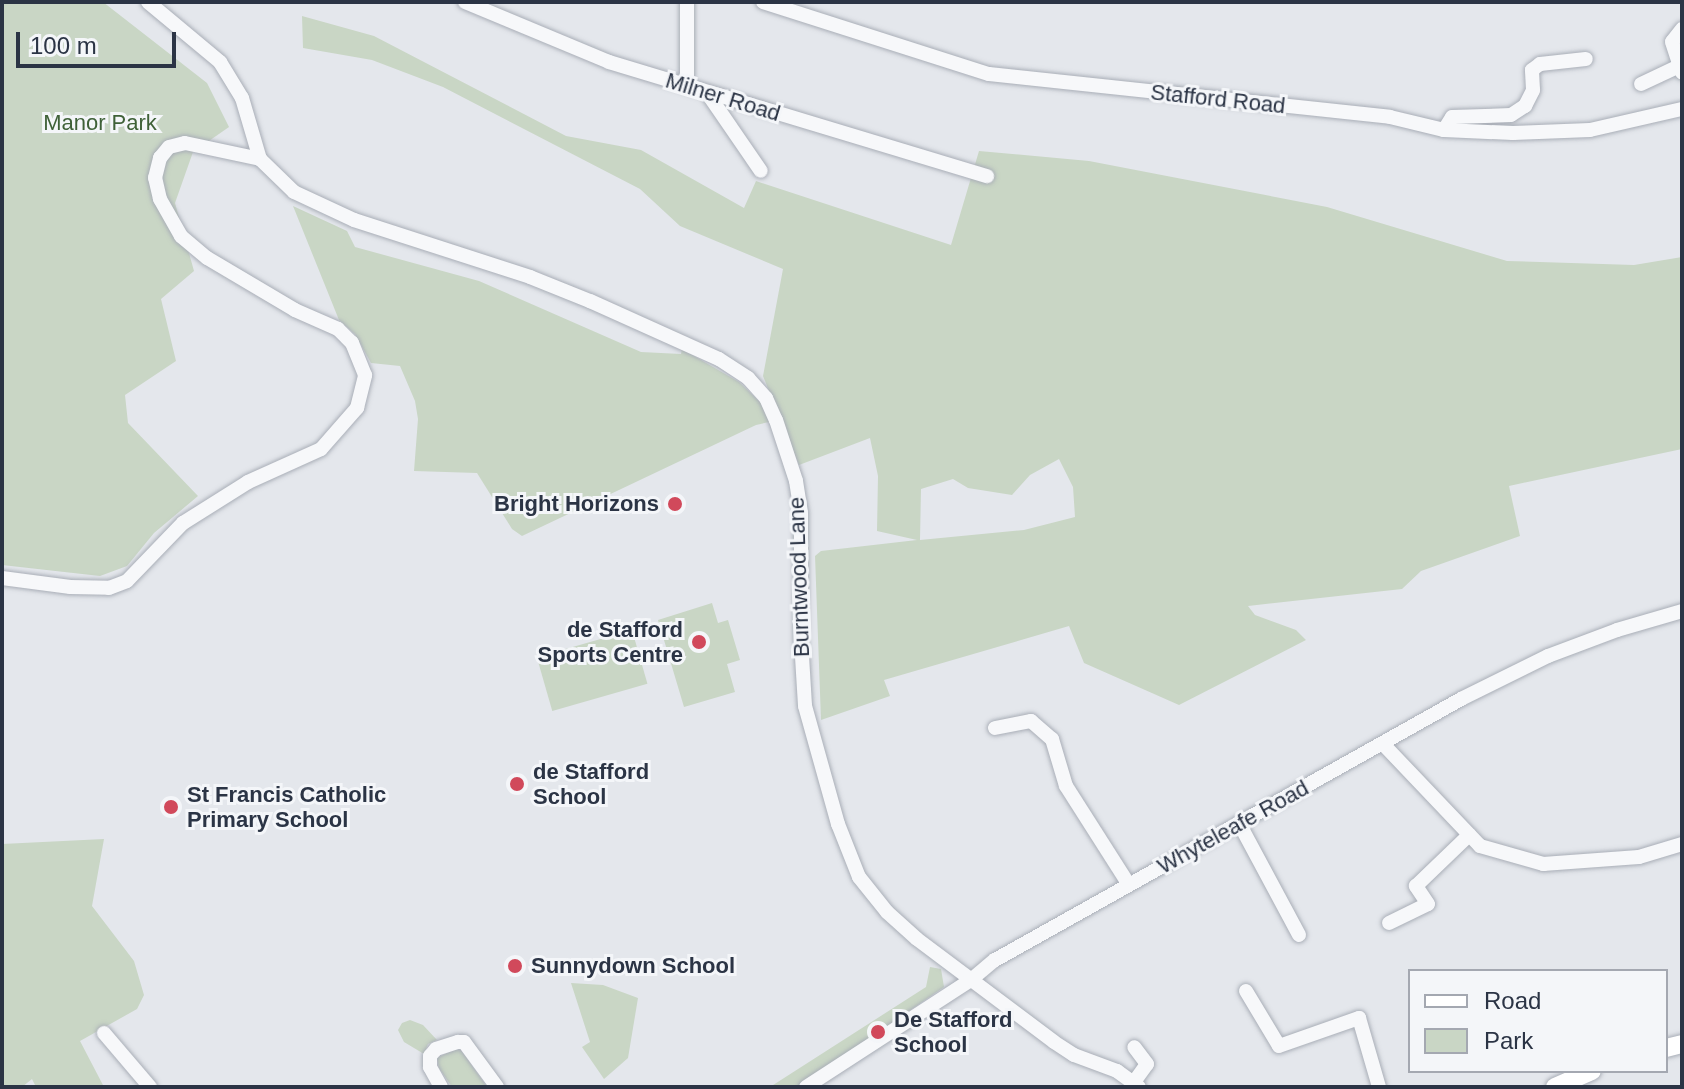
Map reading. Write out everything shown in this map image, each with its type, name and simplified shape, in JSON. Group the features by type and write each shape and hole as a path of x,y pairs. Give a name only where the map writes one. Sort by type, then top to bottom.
{"main road":[{"path":"1555,1087 1586,1073"}],"street":[{"name":"Burntwood Lane","path":"148,2 220,62 242,98 260,159 294,192 319,206 590,301 719,359 748,378 771,409 796,481 801,513 801,640 805,706 838,824 867,890 917,939 1054,1042 1074,1055 1117,1071 1136,1085"},
{"name":"Milner Road","path":"465,2 609,62 987,176"},
{"path":"687,2 687,86"},
{"name":"Stafford Road","path":"763,2 989,74 1390,117 1444,130 1513,133 1590,130 1682,109"},
{"path":"1641,84 1680,69 1679,50 1672,42 1682,29"},
{"path":"1444,130 1452,117 1511,115 1525,106 1533,90 1532,70 1540,64 1586,59"},
{"path":"708,94 761,171"},
{"path":"2,578 70,587 109,588 127,581 183,523 248,482 321,449 339,433 357,408 365,375 352,343 338,329 295,310 207,258 181,236 160,199 155,178 160,158 169,147 185,143 260,159"},
{"name":"Whyteleafe Road","path":"806,1087 972,979 995,960 1383,744 1548,656 1617,630 1682,611"},
{"path":"995,728 1031,721 1052,739 1066,786 1129,885"},
{"path":"1383,744 1480,846 1543,864 1639,857 1682,844"},
{"path":"1239,823 1299,935"},
{"path":"1389,923 1428,904 1416,886 1469,835"},
{"path":"1246,991 1279,1046 1359,1018 1379,1087"},
{"path":"104,1033 150,1087"},
{"path":"441,1087 430,1067 430,1056 436,1049 458,1042 464,1042 497,1087"},
{"path":"1134,1047 1147,1064 1136,1085"}],"green space":[{"name":"Manor Park","path":"2,2 103,2 207,83 229,127 193,152 175,203 194,271 161,299 176,361 125,395 128,423 198,496 154,533 127,566 100,576 2,565"},
{"path":"302,16 374,36 566,136 641,150 744,208 756,181 951,245 979,151 1089,161 1327,207 1507,261 1634,265 1682,257 1682,449 1509,486 1520,536 1421,571 1402,589 1248,606 1255,615 1296,630 1306,640 1179,705 1084,663 1069,626 884,680 890,696 821,720 815,556 821,551 917,540 877,531 878,476 870,438 799,465 763,376 783,269 680,226 640,189 443,87 372,60 303,48","holes":["1059,459 1073,487 1075,517 1024,530 920,540 921,489 953,479 968,488 1012,495 1030,475"]},
{"path":"293,206 347,231 355,247 479,281 641,352 681,354 682,349 739,382 761,403 769,422 756,425 522,536 512,529 477,473 414,471 418,419 415,401 400,366 371,363 355,334 339,320"},
{"name":"de Stafford Sports Centre","path":"712,603 718,623 728,620 740,660 727,664 735,692 684,707 658,620"},
{"path":"632,630 647,684 552,711 537,657"},
{"path":"104,839 92,906 134,961 144,995 137,1009 80,1041 104,1087 36,1087 32,1079 22,1087 2,1087 2,844"},
{"path":"930,967 941,969 944,987 798,1087 770,1087 926,987"},
{"path":"571,983 603,985 638,998 628,1058 604,1079 582,1047 590,1042"},
{"path":"410,1020 423,1025 437,1040 428,1044 424,1054 404,1042 398,1030 402,1023"},
{"path":"455,1049 461,1050 487,1087 452,1087 439,1068 437,1058"}],"place":[{"name":"Bright Horizons","path":"675,504"},
{"name":"de Stafford Sports Centre","path":"699,642"},
{"name":"de Stafford School","path":"517,784"},
{"name":"St Francis Catholic Primary School","path":"171,807"},
{"name":"Sunnydown School","path":"515,966"},
{"name":"De Stafford School","path":"878,1032"}]}
